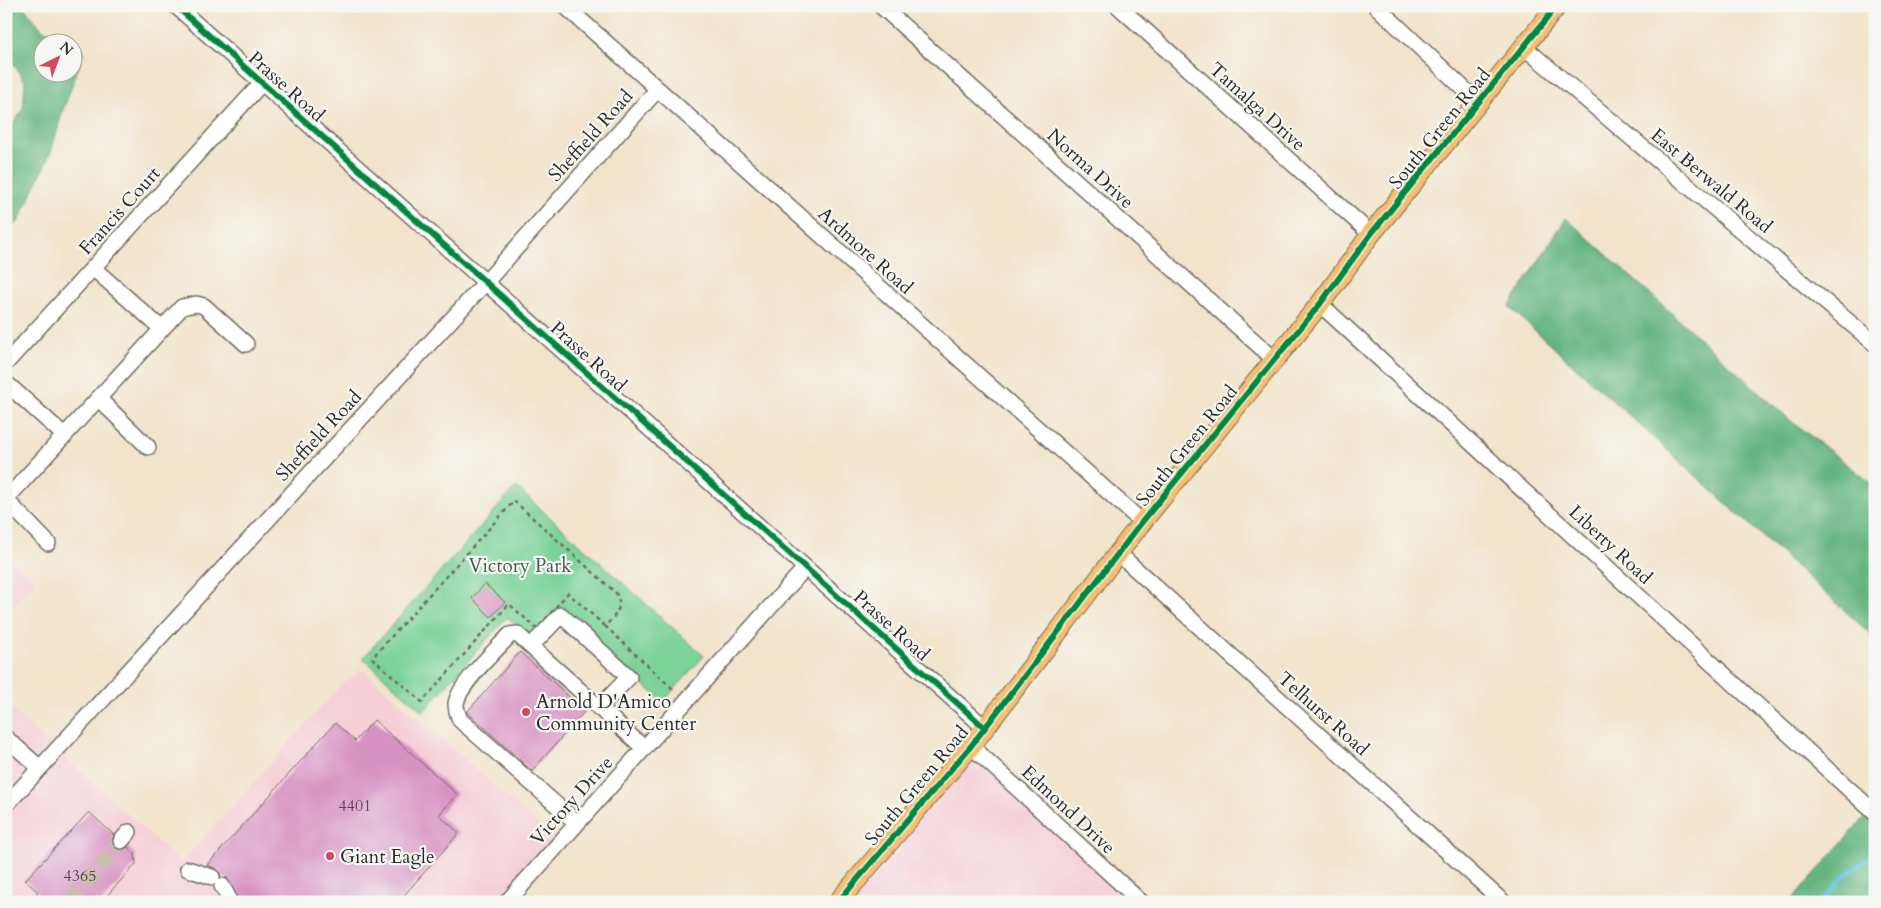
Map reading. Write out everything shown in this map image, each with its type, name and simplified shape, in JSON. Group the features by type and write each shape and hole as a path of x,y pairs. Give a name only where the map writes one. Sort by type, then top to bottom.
{"main road":[{"name":"South Green Road","path":"838,902 971,746 1142,522 1320,304 1371,234 1557,6"}],"street":[{"name":"Prasse Road","path":"176,6 261,84 984,727"},
{"name":"Ardmore Road","path":"565,6 1142,522"},
{"name":"Norma Drive","path":"881,6 1274,360"},
{"name":"Tamalga Drive","path":"1118,6 1371,234"},
{"path":"1376,6 1479,103"},
{"name":"East Berwald Road","path":"1524,47 1875,344"},
{"name":"Francis Court","path":"6,363 261,84"},
{"name":"Sheffield Road","path":"6,805 486,283 657,90"},
{"path":"93,268 162,329"},
{"path":"48,543 9,503 7,498 182,307 196,304 204,306 246,344"},
{"name":"Liberty Road","path":"1320,304 1875,813"},
{"path":"6,383 65,436"},
{"path":"99,398 148,447"},
{"name":"Telhurst Road","path":"1119,554 1503,902"},
{"name":"Victory Drive","path":"507,902 805,568"},
{"path":"532,646 561,615 630,677 599,708"},
{"path":"577,822 460,720 456,707 457,698 463,687 510,636 517,634 644,748"},
{"path":"6,738 40,768"},
{"name":"Edmond Drive","path":"971,746 1141,902"},
{"path":"188,870 217,881 227,894 229,902"}],"path":[{"path":"605,626 618,612 620,606 616,593 514,501 372,658 422,702 509,604 537,629 568,593 674,690"}],"shaded area":[{"path":"6,556 36,581 6,614"},
{"path":"362,669 559,843 507,902 6,902 6,704 181,863 341,685"},
{"path":"971,746 1134,902 838,902"}],"green space":[{"path":"6,6 23,6 43,30 50,32 32,32 32,82 73,82 62,113 52,150 19,221 6,231 6,135 23,109 25,82 6,52"},
{"path":"1566,218 1790,420 1875,486 1875,638 1509,307"},
{"name":"Victory Park","path":"516,487 704,656 663,702 558,609 531,638 507,617 423,712 363,658"},
{"path":"1871,810 1875,813 1875,902 1790,902"}],"building":[{"path":"485,584 505,602 491,617 472,598"},
{"name":"Arnold D'Amico Community Center","path":"520,652 585,711 532,771 467,712"},
{"path":"374,720 457,794 439,815 459,833 398,902 243,902 237,897 227,878 221,877 219,871 207,865 335,723 355,741"},
{"path":"89,812 114,835 112,840 114,848 120,850 128,847 135,854 136,864 101,902 42,902 35,896 38,892 25,880"}],"waterway":[{"path":"1822,902 1844,876 1875,854"}],"tunnel":[{"path":"69,902 121,841"}],"cycle path":[{"path":"176,6 984,727"},
{"path":"838,902 971,746 1142,522 1320,304 1371,234 1557,6"}],"place":[{"name":"Arnold D'Amico Community Center","path":"526,712"},
{"name":"Giant Eagle","path":"330,856"}]}
